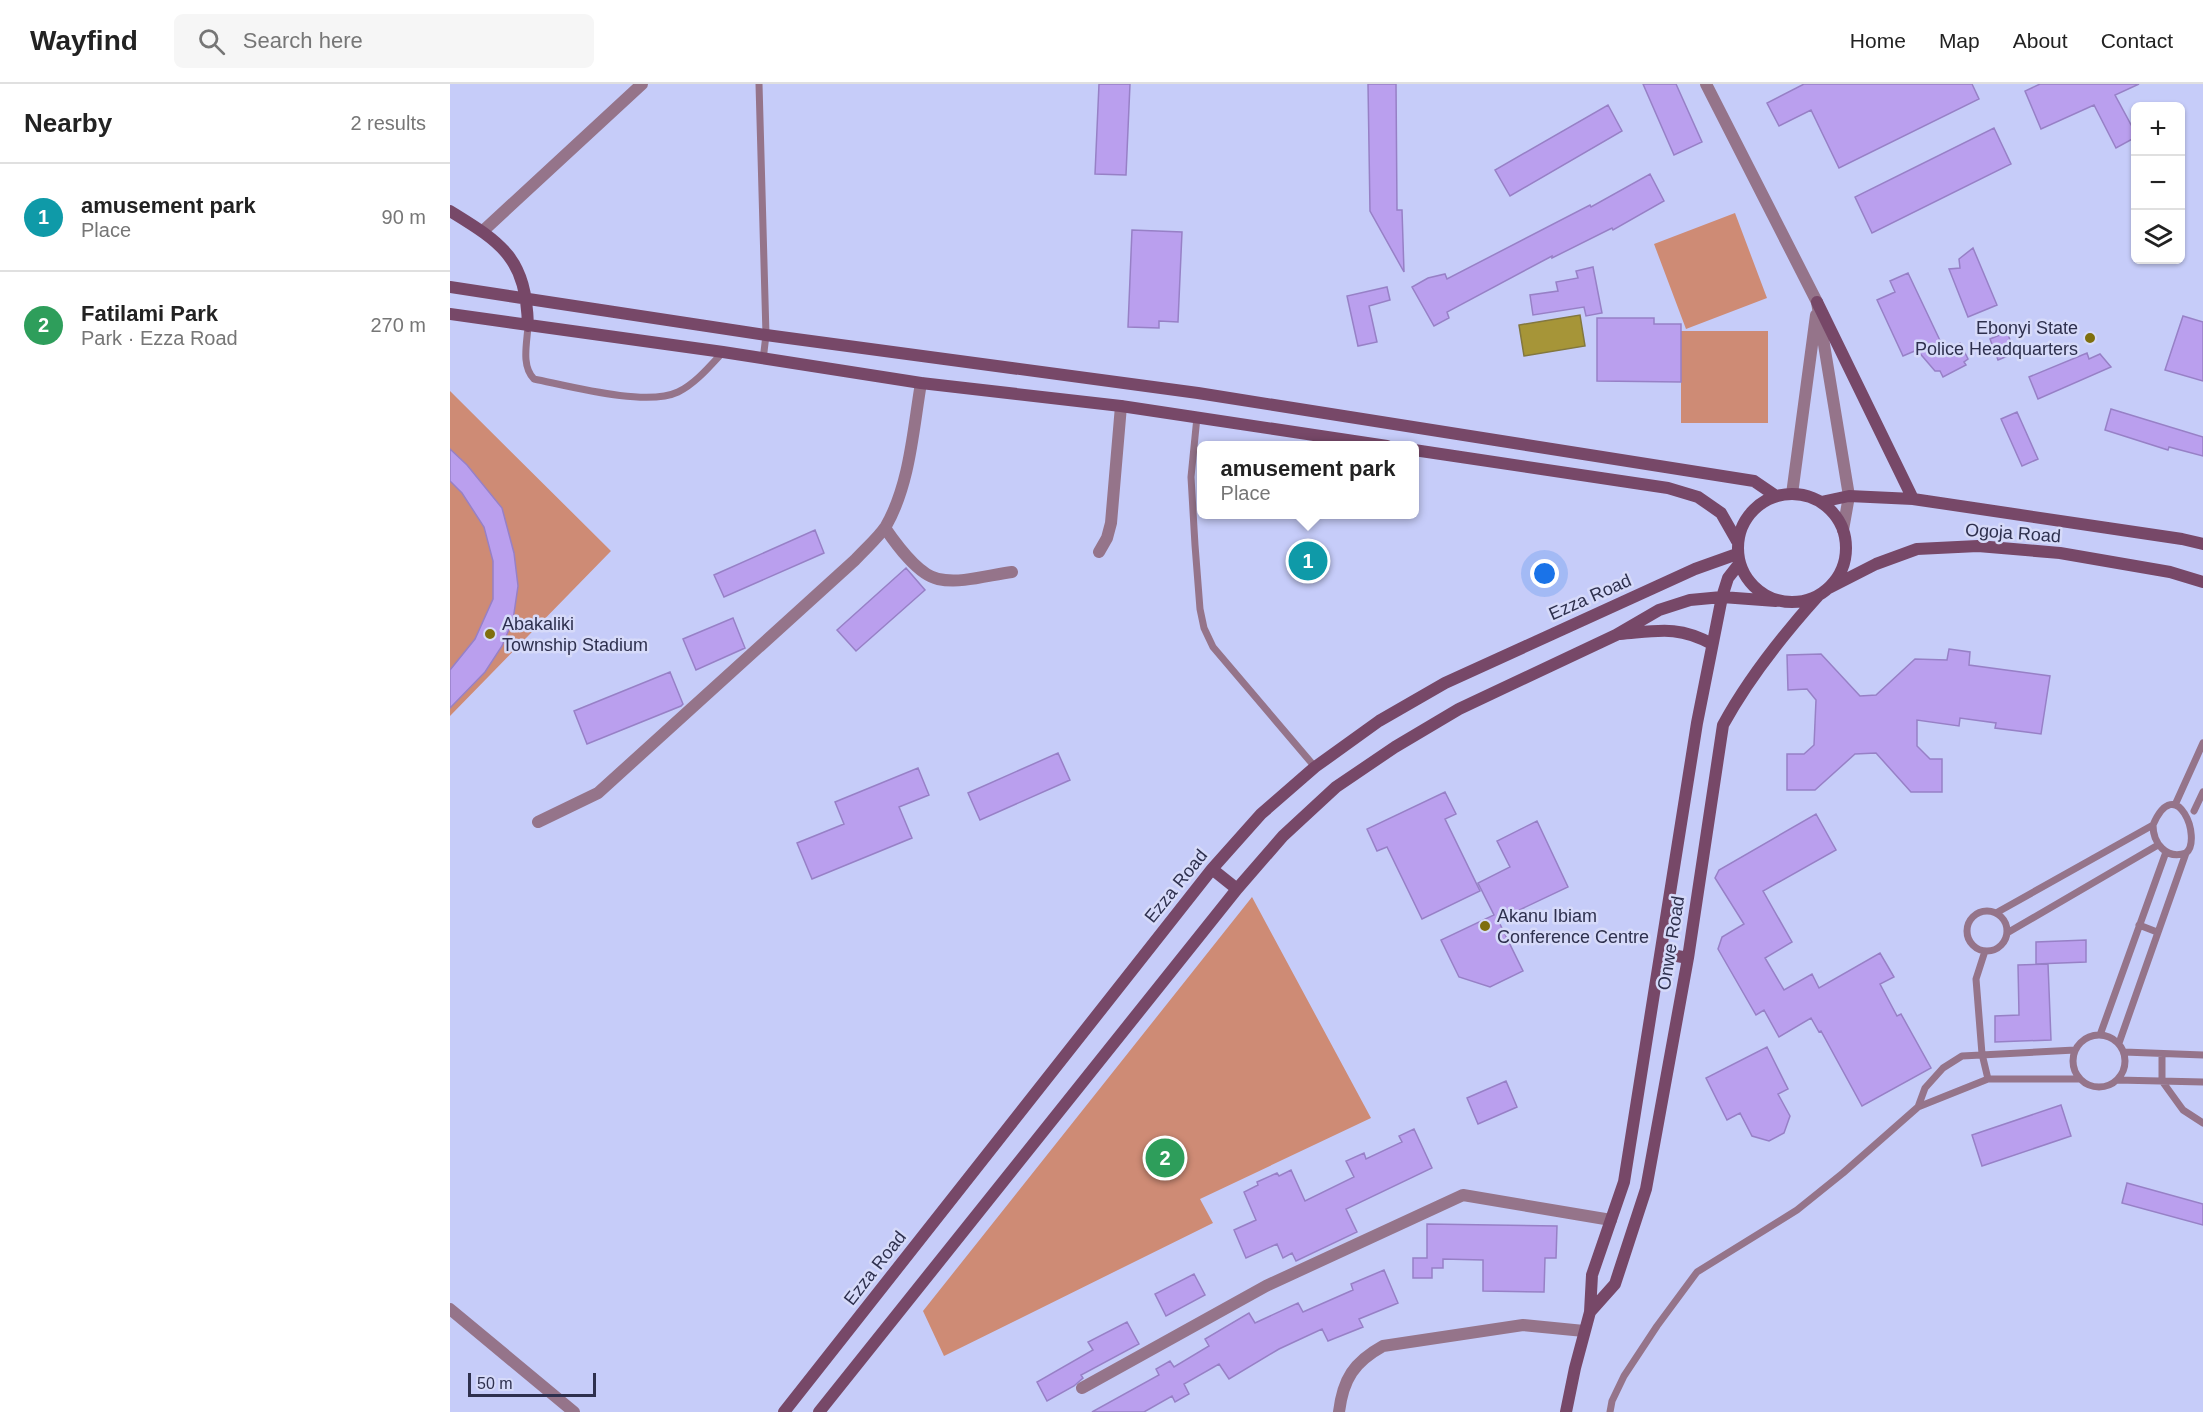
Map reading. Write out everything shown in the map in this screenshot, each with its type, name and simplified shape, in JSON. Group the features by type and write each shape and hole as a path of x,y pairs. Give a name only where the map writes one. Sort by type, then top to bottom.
{"main road":[{"path":"450,211 483,231 515,262 527,299 528,326"},
{"path":"450,287 766,335 1198,393 1732,477 1754,481 1776,496"},
{"path":"1817,302 1913,498"},
{"path":"450,315 723,352 921,383 1121,406 1354,441"},
{"path":"1419,451 1668,488 1698,497 1721,513 1737,541"},
{"path":"819,1412 1237,889 1283,836 1336,787 1459,709 1616,635 1659,609 1690,600 1722,597 1794,603 1807,601 1823,593 1842,569 1846,543 1843,530 1834,515 1821,502 1808,496 1792,494 1776,496 1762,503 1750,513 1737,541 1738,559 1747,580 1760,593 1776,601"},
{"name":"Ogoja Road","path":"1821,502 1850,496 1913,498 2203,544"},
{"name":"Ogoja Road","path":"1823,593 1876,564 1917,549 1978,546 2060,553 2170,572 2203,582"},
{"name":"Ezza Road","path":"784,1412 1212,869 1261,814 1315,767 1379,721 1445,682 1695,569 1738,559"},
{"name":"Onwe Road","path":"1566,1412 1590,1312 1592,1275 1624,1182 1697,723 1722,597 1728,578 1738,559"},
{"name":"Onwe Road","path":"1590,1312 1615,1284 1646,1189 1688,958 1723,725 1740,693 1775,645 1823,593"},
{"path":"1616,635 1671,629 1696,635 1712,644"},
{"path":"1212,869 1237,889"},
{"path":"1661,953 1688,958"}],"street":[{"path":"483,231 642,84"},
{"path":"1706,84 1817,302 1850,496 1843,530"},
{"path":"1792,494 1817,302"},
{"path":"538,822 598,793 855,560 885,528 897,503 904,478 921,383"},
{"path":"1099,552 1107,538 1111,523 1121,406"},
{"path":"885,528 902,553 936,579 965,579 1012,572"},
{"path":"1082,1388 1266,1286 1463,1195 1611,1220"},
{"path":"450,1309 574,1412"},
{"path":"1339,1412 1349,1374 1365,1356 1383,1346 1523,1325 1584,1332"}],"lane":[{"path":"759,84 766,335 763,360"},
{"path":"528,326 526,366 534,379 603,393 653,398 677,393 702,375 723,352"},
{"path":"1197,417 1191,477 1200,609 1204,628 1214,646 1315,767"},
{"path":"2175,805 2203,743"},
{"path":"2194,811 2203,792"},
{"path":"2201,819 2185,806 2175,805 2165,808 2157,815 2153,825 2153,835 2158,845 2166,852 2175,855 2186,854 2201,840"},
{"path":"1996,913 2153,825"},
{"path":"2007,933 2158,845"},
{"path":"2100,1035 2166,852"},
{"path":"2119,1043 2186,854"},
{"path":"1981,912 1996,913 2003,918 2007,933 2000,946 1985,951 1971,944 1967,929 1974,915 1981,912"},
{"path":"2139,925 2157,933"},
{"path":"1985,951 1976,979 1982,1054 1988,1079"},
{"path":"2100,1035 2110,1037 2119,1043 2126,1062 2117,1080 2109,1086 2098,1087 2088,1085 2080,1079 2074,1070 2073,1060 2075,1050 2081,1042 2090,1036 2100,1035"},
{"path":"1918,1107 1925,1088 1943,1068 1962,1056 2075,1050"},
{"path":"2124,1052 2203,1055"},
{"path":"2162,1054 2162,1082 2183,1110 2203,1123"},
{"path":"1610,1412 1612,1401 1624,1376 1697,1272 1797,1210 1918,1107 1988,1079 2080,1079"},
{"path":"2117,1080 2203,1082"}],"shaded area":[{"path":"1735,213 1767,298 1686,329 1654,244"},
{"path":"1580,315 1585,346 1524,356 1519,325"},
{"path":"1681,331 1768,331 1768,423 1681,423"},
{"name":"Abakaliki Township Stadium","path":"450,391 611,551 450,716"},
{"path":"1252,897 1371,1118 1200,1199 1213,1223 944,1356 923,1311"}],"building":[{"path":"1099,84 1130,84 1126,175 1095,174"},
{"path":"1368,84 1396,84 1397,210 1402,210 1404,272 1370,211"},
{"path":"1643,84 1676,84 1702,142 1674,155"},
{"path":"1804,84 1972,84 1979,99 1839,168 1811,110 1779,126 1767,103"},
{"path":"2040,84 2139,84 2115,95 2131,125 2131,140 2116,148 2094,105 2041,129 2025,91"},
{"path":"1608,105 1622,131 1510,196 1495,170"},
{"path":"1994,128 2011,164 1872,233 1855,197"},
{"path":"1650,174 1664,201 1613,230 1612,228 1552,258 1552,256 1447,312 1449,318 1434,326 1412,287 1428,278 1445,274 1447,279 1590,205 1591,207"},
{"path":"1132,230 1182,232 1178,322 1159,321 1159,328 1128,327"},
{"path":"1973,248 1997,305 1968,317 1949,269 1960,268 1959,259"},
{"path":"1593,267 1602,313 1586,316 1584,307 1533,315 1530,295 1558,291 1556,282 1578,278 1576,271"},
{"path":"1908,273 1945,351 1960,343 1968,359 1964,362 1966,365 1943,377 1940,371 1935,371 1917,350 1903,356 1877,300 1895,292 1890,281"},
{"path":"1387,287 1390,300 1369,306 1377,342 1358,346 1347,296"},
{"path":"2183,316 2203,322 2203,381 2165,370"},
{"path":"1597,318 1654,318 1654,324 1681,324 1681,382 1597,381"},
{"path":"2007,332 2015,353 1998,360 1990,339"},
{"path":"2087,353 2089,359 2100,354 2111,367 2038,399 2029,377"},
{"path":"2111,409 2203,437 2203,456 2169,447 2168,450 2105,430"},
{"path":"2017,412 2038,459 2022,466 2001,419"},
{"path":"450,449 467,465 502,508 514,553 518,586 513,620 502,646 485,672 450,708 450,670 475,639 493,599 493,561 484,527 462,493 450,481"},
{"path":"815,530 824,553 724,597 714,575"},
{"path":"906,568 925,590 856,651 837,630"},
{"path":"733,618 745,648 696,670 683,639"},
{"path":"1949,649 1970,652 1969,665 2050,676 2041,734 1995,728 1996,723 1960,718 1959,726 1917,720 1917,746 1930,759 1942,759 1942,792 1911,792 1876,753 1855,754 1815,790 1787,790 1787,754 1804,754 1814,745 1816,700 1807,689 1788,690 1787,655 1821,654 1860,696 1876,695 1915,659 1947,660"},
{"path":"670,672 683,704 681,706 587,744 574,711"},
{"path":"1058,753 1070,780 980,820 968,793"},
{"path":"918,768 929,795 899,807 912,838 812,879 797,843 844,824 835,802"},
{"path":"1445,792 1456,814 1445,819 1480,891 1422,919 1387,847 1377,851 1367,829"},
{"path":"1816,814 1836,850 1763,891 1792,942 1765,958 1784,990 1812,974 1819,988 1880,953 1894,977 1880,984 1897,1016 1901,1014 1931,1068 1862,1106 1821,1031 1819,1032 1811,1018 1779,1037 1764,1010 1756,1015 1718,949 1722,937 1744,924 1715,878 1719,870"},
{"path":"1537,821 1568,887 1498,920 1523,971 1490,987 1459,977 1441,940 1494,915 1478,883 1510,867 1497,841"},
{"path":"2086,940 2086,962 2036,964 2036,942"},
{"path":"2048,964 2051,1040 1995,1042 1995,1016 2019,1015 2018,965"},
{"path":"1767,1047 1788,1089 1778,1094 1790,1116 1784,1133 1769,1141 1752,1136 1740,1113 1727,1120 1706,1078"},
{"path":"1506,1081 1517,1107 1478,1124 1467,1098"},
{"path":"2061,1105 2071,1136 1982,1166 1972,1135"},
{"path":"1414,1129 1432,1168 1346,1209 1357,1232 1296,1261 1292,1253 1283,1258 1277,1244 1246,1258 1234,1230 1256,1220 1244,1192 1258,1185 1257,1182 1277,1173 1279,1176 1291,1170 1305,1201 1354,1177 1346,1161 1364,1153 1366,1159 1402,1142 1399,1136"},
{"path":"2127,1183 2203,1204 2203,1225 2122,1203"},
{"path":"1427,1224 1557,1226 1556,1258 1545,1258 1544,1292 1483,1291 1483,1260 1443,1259 1443,1268 1432,1268 1432,1278 1413,1278 1413,1258 1427,1258"},
{"path":"1384,1270 1398,1303 1359,1319 1363,1327 1328,1341 1322,1329 1279,1349 1229,1379 1219,1364 1184,1384 1189,1394 1175,1402 1172,1396 1144,1412 1092,1412 1159,1375 1156,1369 1170,1361 1174,1367 1209,1346 1205,1339 1249,1313 1255,1323 1298,1303 1303,1312 1353,1290 1351,1284"},
{"path":"1194,1274 1205,1295 1166,1316 1155,1294"},
{"path":"1127,1322 1139,1344 1081,1375 1083,1378 1074,1386 1047,1401 1037,1382 1093,1350 1088,1342"}],"place":[{"name":"Ebonyi State Police Headquarters","path":"2090,338"},
{"name":"amusement park","path":"1308,561"},
{"name":"Abakaliki Township Stadium","path":"490,634"},
{"name":"Akanu Ibiam Conference Centre","path":"1485,926"},
{"name":"Fatilami Park","path":"1165,1158"}]}
